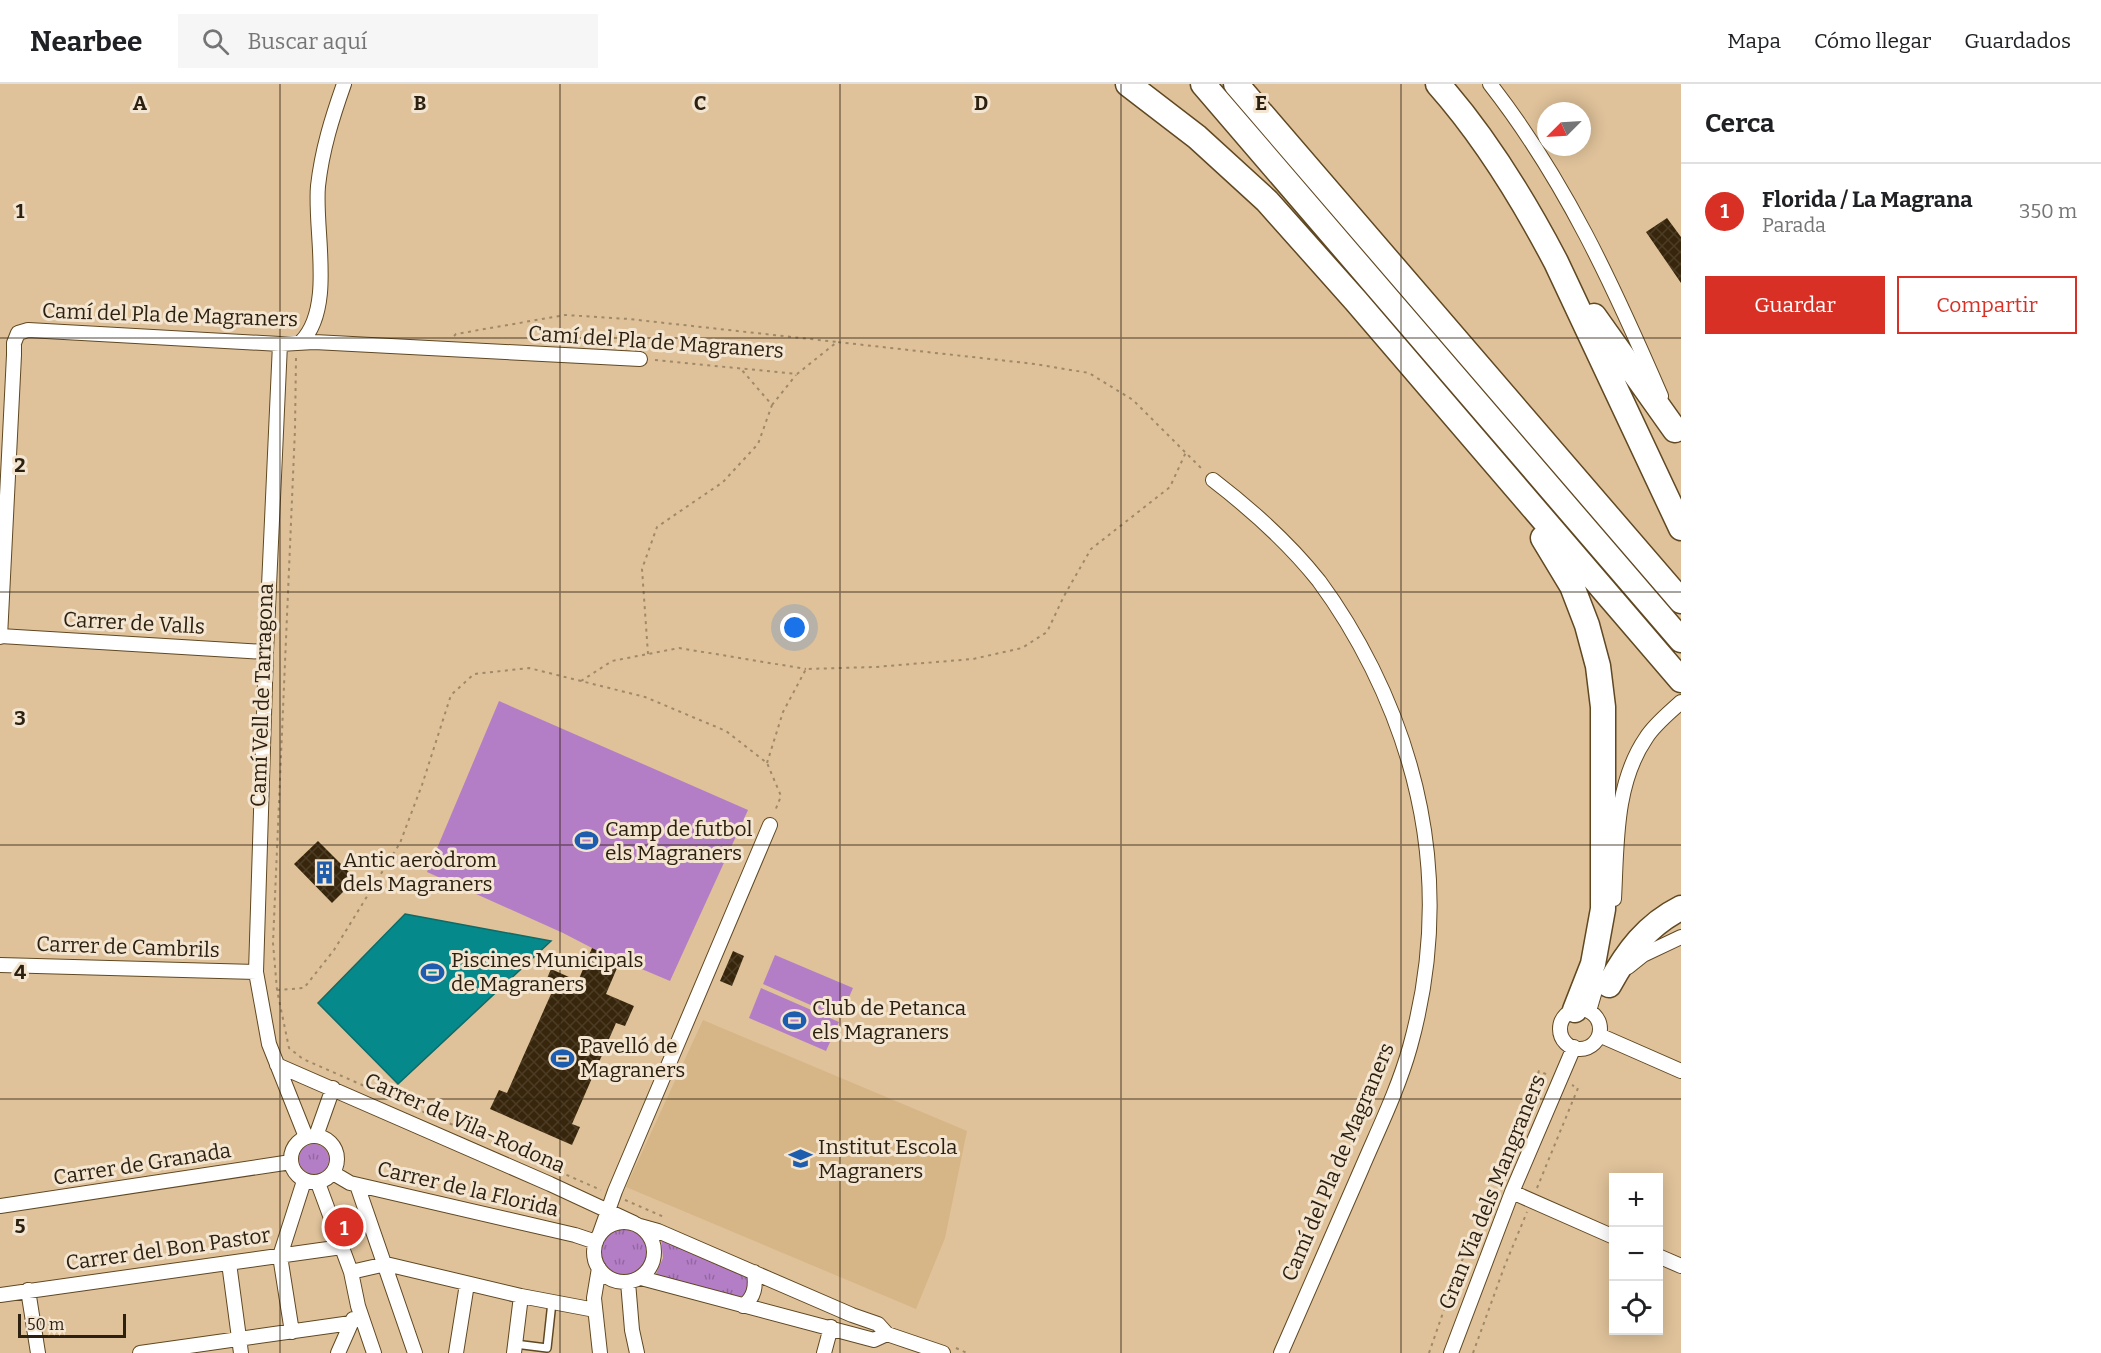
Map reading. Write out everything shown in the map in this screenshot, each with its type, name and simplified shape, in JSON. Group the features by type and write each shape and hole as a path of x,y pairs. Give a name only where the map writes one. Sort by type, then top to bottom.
{"highway":[{"path":"1128,84 1197,137 1267,201 1681,680"},
{"path":"1203,84 1681,640"},
{"path":"1236,84 1681,601"},
{"path":"1438,84 1472,125 1506,173 1556,262 1681,528"},
{"path":"1556,262 1678,436"},
{"path":"1420,377 1442,413 1519,505 1547,543 1572,586 1593,646 1602,688 1604,729 1603,909 1587,1013"},
{"path":"1609,985 1636,943 1653,926 1681,908"}],"street":[{"path":"298,342 309,334 322,281 318,235 318,187 325,139 344,84"},
{"path":"1490,84 1541,156 1590,240 1678,436"},
{"name":"Camí del Pla de Magraners","path":"0,637 14,343 18,333 28,330 280,344 298,342 640,358"},
{"name":"Camí Vell de Tarragona","path":"280,344 266,652 256,972 269,1044 311,1136"},
{"name":"Camí del Pla de Magraners","path":"1213,480 1267,525 1306,566 1329,595 1363,652 1391,709 1411,766 1425,826 1428,858 1430,925 1427,958 1423,989 1409,1050 1388,1108 1281,1353"},
{"name":"Carrer de Valls","path":"0,637 266,652"},
{"path":"1587,1013 1611,929 1617,836 1626,782 1631,766 1647,736 1679,704"},
{"path":"770,825 615,1191 597,1239 594,1256 599,1268 608,1278 634,1280 874,1340 887,1334"},
{"path":"1587,1013 1600,1026 1599,1035 1589,1047 1574,1047 1563,1038 1561,1024 1564,1018 1587,1013 1609,985 1643,955 1681,938"},
{"name":"Carrer de Cambrils","path":"0,965 256,972"},
{"path":"1599,1035 1681,1071"},
{"name":"Gran Via dels Mangraners","path":"1451,1353 1512,1192 1574,1047"},
{"name":"Carrer de Vila-Rodona","path":"277,1065 550,1184 637,1225 658,1231 878,1324 887,1334 906,1347 943,1353"},
{"name":"Carrer de Vila-Rodona","path":"311,1136 333,1088"},
{"path":"311,1182 326,1179 333,1173 338,1159 336,1150 326,1139 311,1136 295,1145 291,1153 291,1162 294,1171 311,1182 342,1247 374,1353"},
{"name":"Carrer de Granada","path":"0,1206 291,1162"},
{"name":"Carrer de la Florida","path":"333,1173 357,1185 597,1239"},
{"path":"292,1332 280,1256 311,1182"},
{"path":"357,1185 415,1353"},
{"path":"1512,1192 1609,1235"},
{"path":"597,1239 603,1231 614,1224 627,1222 637,1225 650,1236 654,1248 653,1262 650,1268 634,1280"},
{"name":"Carrer del Bon Pastor","path":"0,1295 342,1247"},
{"path":"1663,1258 1681,1266"},
{"path":"229,1263 240,1346"},
{"path":"351,1272 386,1264 521,1296 595,1310"},
{"path":"599,1268 594,1296 600,1353"},
{"path":"743,1306 755,1289 753,1272"},
{"path":"634,1280 632,1330 637,1353"},
{"path":"456,1353 467,1284"},
{"path":"28,1290 38,1353"},
{"path":"514,1348 521,1296"},
{"path":"338,1353 358,1306"},
{"path":"140,1353 240,1346 292,1332 351,1323"},
{"path":"824,1353 831,1328"}],"lane":[{"path":"514,1348 547,1348 552,1302"}],"path":[{"path":"442,349 456,334 565,315 629,319 837,342 1035,364 1089,373 1133,400 1213,480"},
{"name":"Camí Vell de Tarragona","path":"289,1048 277,990 273,943 298,342"},
{"name":"Camí del Pla de Magraners","path":"640,358 797,374 837,342"},
{"path":"741,369 772,405"},
{"path":"648,654 642,569 657,527 723,482 759,444 772,405 797,374"},
{"path":"580,681 612,661 680,648 806,669 875,667 973,659 1022,648 1047,632 1064,596 1091,549 1170,487 1186,452"},
{"path":"277,990 304,988 334,950 400,843 451,695 474,675 529,668 645,697 726,731 767,763 781,796 770,825"},
{"path":"767,763 783,712 806,669"},
{"path":"1428,1353 1455,1278 1539,1071"},
{"path":"1473,1353 1505,1265 1578,1088"}],"shaded area":[{"name":"Institut Escola Magraners","path":"703,1020 967,1131 945,1238 916,1309 626,1187"}],"green space":[{"name":"Camp de futbol els Magraners","path":"499,701 748,810 670,981 592,948 427,872"},
{"name":"Club de Petanca els Magraners","path":"775,955 853,988 840,1018 763,984"},
{"name":"Club de Petanca els Magraners","path":"761,988 839,1022 826,1051 749,1018"},
{"path":"314,1144 325,1148 329,1159 325,1170 314,1174 303,1170 299,1159 303,1148"},
{"path":"624,1229 640,1236 647,1252 640,1268 624,1275 608,1268 601,1252 608,1236"},
{"path":"661,1237 746,1275 750,1284 746,1295 737,1298 655,1276 663,1258"}],"water":[{"name":"Piscines Municipals de Magraners","path":"405,914 551,941 398,1084 318,1003"}],"building":[{"path":"1667,218 1681,237 1681,283 1646,232"},
{"name":"Antic aeròdrom dels Magraners","path":"318,841 356,879 332,903 294,864"},
{"name":"Pavelló de Magraners","path":"592,948 620,961 606,994 634,1006 625,1026 616,1023 572,1124 580,1127 572,1145 490,1109 499,1090 507,1093 551,994 542,990 551,969 578,981"},
{"path":"733,951 744,956 732,986 720,981"}],"place":[{"name":"Camp de futbol els Magraners","path":"587,841"},
{"name":"Antic aeròdrom dels Magraners","path":"325,872"},
{"name":"Piscines Municipals de Magraners","path":"433,972"},
{"name":"Club de Petanca els Magraners","path":"794,1020"},
{"name":"Pavelló de Magraners","path":"562,1058"},
{"name":"Institut Escola Magraners","path":"800,1159"},
{"name":"Florida / La Magrana","path":"344,1227"}]}
